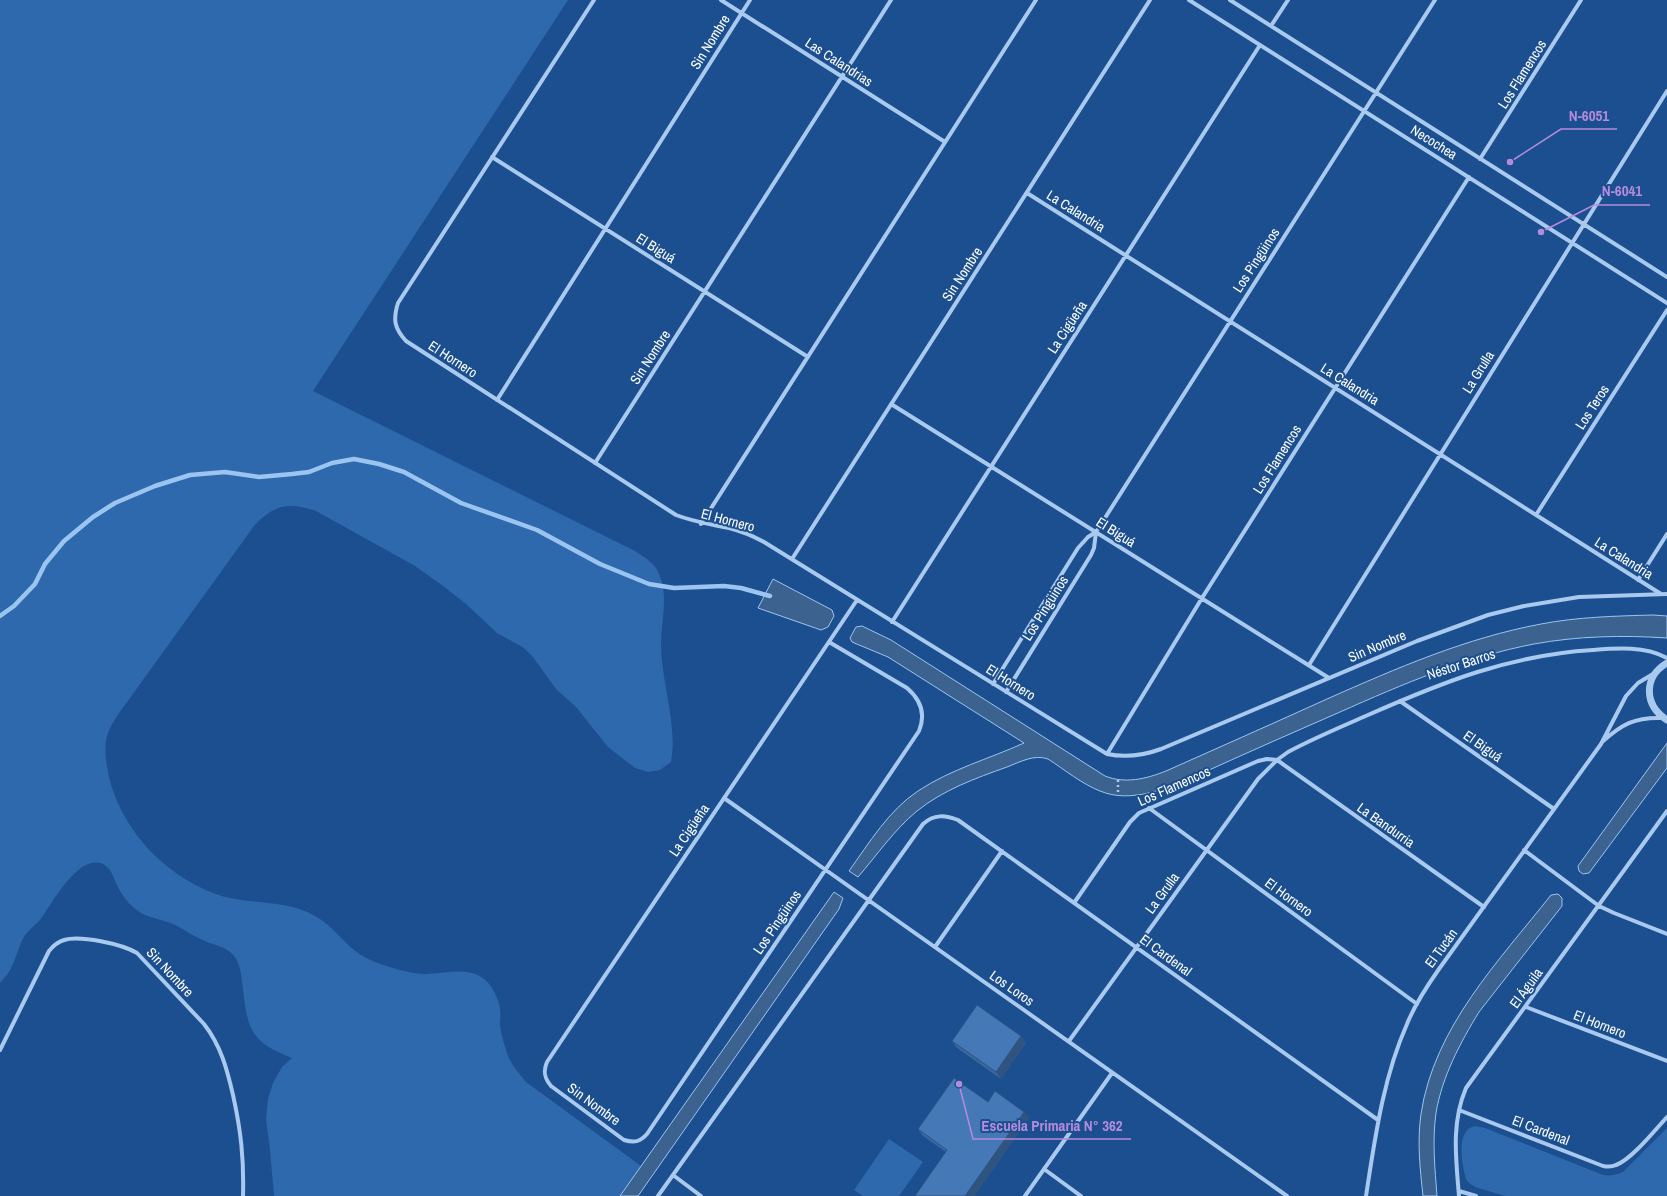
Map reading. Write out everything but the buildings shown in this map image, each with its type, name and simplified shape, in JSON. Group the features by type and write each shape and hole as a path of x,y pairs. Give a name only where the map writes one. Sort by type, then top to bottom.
{"street":[{"path":"492,157 594,0"},
{"name":"Las Calandrias","path":"721,0 944,142"},
{"name":"Sin Nombre","path":"497,400 750,0"},
{"name":"Sin Nombre","path":"595,463 891,0"},
{"path":"701,524 1036,0"},
{"name":"Sin Nombre","path":"792,559 1150,0"},
{"name":"Necochea","path":"1189,0 1667,303"},
{"name":"Necochea","path":"1230,0 1667,277"},
{"path":"1271,26 1288,0"},
{"name":"Los Pingüinos","path":"1006,692 1091,555 1094,548 1096,532 1435,0"},
{"name":"Los Flamencos","path":"1480,159 1581,0"},
{"name":"La Cigüeña","path":"892,622 1260,45"},
{"name":"La Grulla","path":"1309,665 1667,91"},
{"name":"El Biguá","path":"492,157 808,357"},
{"name":"El Hornero","path":"492,157 398,303 394,313 394,323 399,333 406,341 676,515 701,524 728,528 747,534 764,542 1107,754"},
{"name":"Los Flamencos","path":"1107,754 1202,598 1469,177"},
{"name":"La Calandria","path":"1027,193 1662,594"},
{"name":"Los Teros","path":"1536,515 1667,310"},
{"name":"El Biguá","path":"891,404 1329,678"},
{"name":"Los Pingüinos","path":"993,684 1078,548 1088,537 1096,532"},
{"path":"1638,580 1667,534"},
{"name":"Sin Nombre","path":"1107,754 1120,757 1133,757 1147,754 1451,627 1488,615 1524,606 1579,597 1667,594"},
{"name":"La Cigüeña","path":"544,1075 547,1062 857,600"},
{"name":"Los Pingüinos","path":"637,1142 647,1134 919,731 923,716 922,708 918,700 907,688 829,642"},
{"name":"Néstor Barros","path":"1277,760 1302,745 1400,700 1454,679 1516,660 1544,655 1606,649 1647,650 1667,658"},
{"path":"1666,719 1658,712 1653,704 1650,694 1650,684 1653,674 1667,663"},
{"name":"El Tucán","path":"1366,1196 1378,1120 1391,1067 1398,1045 1416,1004 1524,850 1601,744 1626,696 1638,683 1653,674"},
{"name":"El Biguá","path":"1400,700 1554,809"},
{"name":"El Tucán","path":"1601,744 1627,723 1645,718 1666,719"},
{"name":"Los Flamencos","path":"1074,903 1130,822 1139,813 1258,761 1267,759 1277,760"},
{"name":"La Grulla","path":"1069,1042 1258,779 1277,760"},
{"name":"La Bandurria","path":"1277,760 1484,907"},
{"name":"Los Loros","path":"724,798 1287,1196"},
{"name":"El Hornero","path":"1149,808 1416,1004"},
{"name":"El Águila","path":"1459,1194 1456,1134 1459,1110 1466,1088 1667,811"},
{"name":"El Cardenal","path":"868,900 927,820 939,816 946,816 958,820 1378,1120"},
{"path":"1524,850 1599,906 1667,934"},
{"path":"935,947 1002,851"},
{"path":"658,1196 868,900"},
{"name":"Sin Nombre","path":"0,1050 49,951 58,943 63,940 76,939 113,943 129,948 144,959 204,1024 222,1053 227,1068 241,1130 243,1155 243,1196"},
{"name":"El Hornero","path":"1526,1007 1667,1061"},
{"path":"1025,1196 1112,1073"},
{"name":"Sin Nombre","path":"544,1075 551,1086 624,1140 637,1142"},
{"name":"El Cardenal","path":"1459,1110 1603,1166 1615,1166 1627,1159 1667,1117"},
{"path":"1044,1169 1081,1196"},
{"path":"673,1175 701,1196"},
{"path":"1459,1194 1476,1196"}],"path":[{"path":"1118,780 1118,795"}],"shaded area":[{"path":"0,0 568,0 313,391 635,551 652,563 659,574 664,591 661,644 671,718 673,748 671,762 660,770 648,772 635,768 608,747 576,707 556,689 533,657 524,648 497,633 466,604 415,566 316,511 297,506 275,509 254,526 117,716 106,738 106,755 109,777 115,796 134,832 147,847 177,874 213,893 226,897 239,900 278,904 303,910 326,923 359,954 388,967 422,974 468,972 485,979 494,991 498,1000 501,1032 508,1057 526,1082 641,1166 620,1196 274,1196 266,1119 268,1099 273,1083 282,1067 292,1058 266,1045 252,1030 246,1011 240,969 238,962 231,953 224,948 209,943 173,924 141,913 124,897 111,872 103,864 94,863 84,866 67,882 40,920 25,935 11,968 0,983"},
{"path":"773,579 832,610 834,616 828,627 821,630 758,608"},
{"path":"1667,616 1667,638 1617,636 1567,639 1534,644 1484,656 1435,672 1196,776 1149,793 1124,796 1112,795 1087,785 1048,759 1038,757 1027,759 972,780 938,797 917,811 901,826 858,877 849,871 889,817 918,791 957,770 1024,743 888,657 852,642 850,638 856,627 862,626 891,640 1105,776 1120,780 1136,780 1166,771 1379,676 1432,655 1486,637 1541,624 1568,620 1597,617"},
{"path":"1667,743 1667,768 1589,873 1583,874 1579,871 1578,866"},
{"path":"834,892 843,898 839,909 638,1196 620,1196"},
{"path":"1558,894 1562,898 1562,906 1479,1012 1465,1036 1447,1073 1439,1100 1435,1123 1434,1144 1437,1196 1423,1196 1419,1155 1421,1114 1428,1082 1439,1052 1454,1024 1490,970 1551,895"},
{"path":"1475,1126 1485,1128 1603,1175 1616,1175 1623,1172 1667,1128 1667,1196 1505,1196 1475,1187 1466,1179 1462,1157 1462,1141 1469,1129"},
{"path":"889,1139 923,1162 899,1196 863,1196 854,1190"}],"waterway":[{"path":"0,616 14,606 35,584 45,564 64,541 93,517 115,503 155,486 190,475 225,472 259,477 292,474 309,472 332,463 354,459 379,464 404,472 461,503 537,530 600,564 649,584 674,588 724,586 741,588 770,596"}],"place":[{"name":"N-6051","path":"1510,162"},
{"name":"N-6041","path":"1541,232"},
{"name":"Escuela Primaria N° 362","path":"959,1084"}]}
